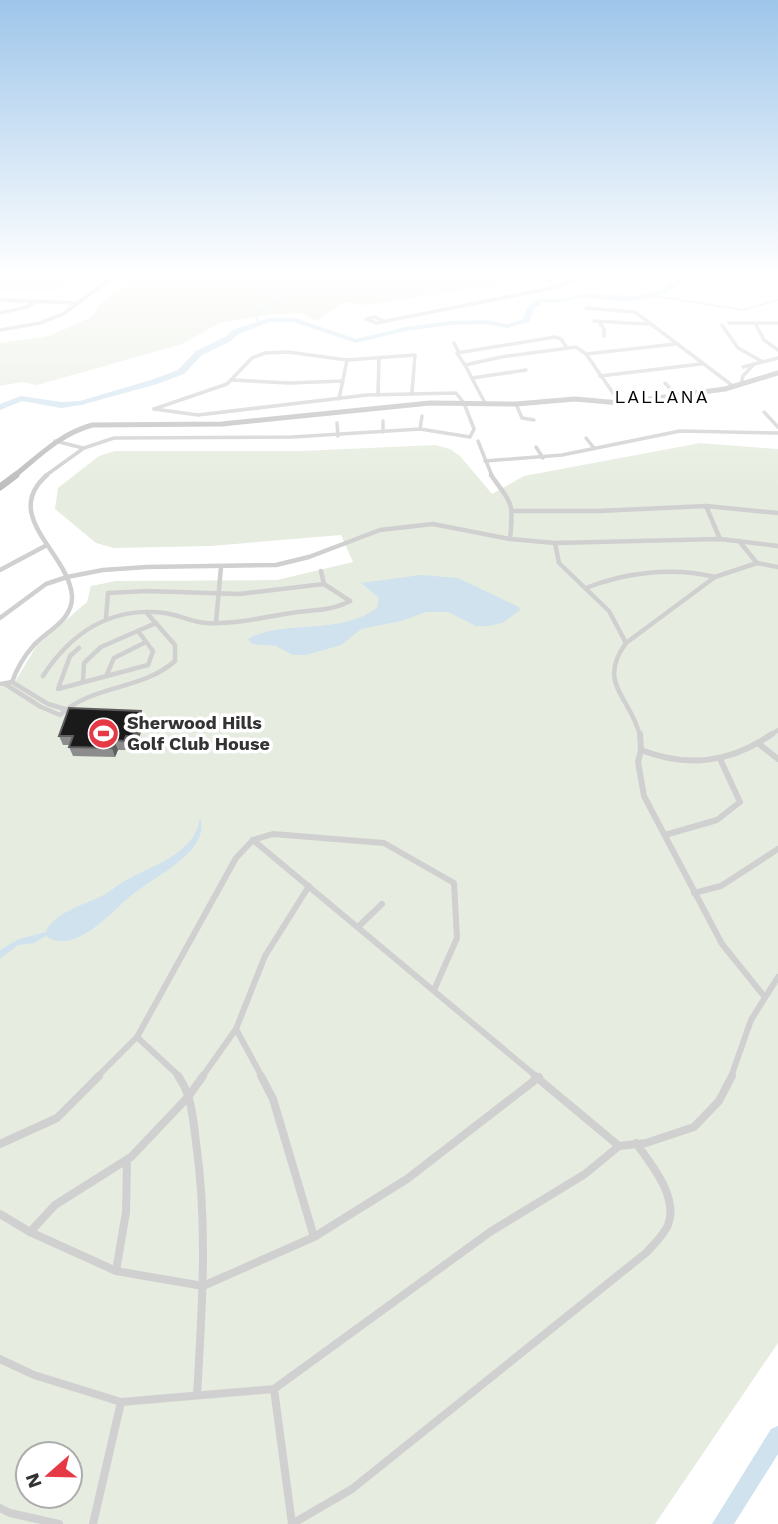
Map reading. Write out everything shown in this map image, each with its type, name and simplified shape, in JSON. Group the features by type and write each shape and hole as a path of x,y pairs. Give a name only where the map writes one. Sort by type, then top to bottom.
{"street":[{"path":"457,348 459,353 456,354 465,365 485,403"},
{"path":"459,353 489,348"},
{"path":"465,365 566,348"},
{"path":"580,348 620,403"},
{"path":"586,354 639,348"},
{"path":"681,348 733,386"},
{"path":"740,348 763,362"},
{"path":"12,682 17,667 31,649 69,613 71,598 67,577 28,517 30,492 43,478 83,448 93,442 114,438 338,436 420,429 471,437 474,429 464,403 456,393 412,392 339,398 230,412 192,413 154,409 200,395 231,380 252,358 265,352 288,352 347,360 415,355 412,392"},
{"path":"378,395 379,358"},
{"path":"743,367 778,358"},
{"path":"339,398 347,360"},
{"path":"741,384 743,376 754,364"},
{"path":"600,376 701,365"},
{"path":"472,378 526,370"},
{"path":"0,487 55,441 78,429 102,424 222,424 374,406 516,404 575,399 620,403 733,386 778,373"},
{"path":"231,380 255,383 343,381"},
{"path":"247,391 255,383"},
{"path":"665,383 677,396"},
{"path":"516,404 522,418 534,420"},
{"path":"764,412 778,426"},
{"path":"420,429 422,416"},
{"path":"383,421 383,432"},
{"path":"727,432 729,422"},
{"path":"337,423 338,436"},
{"path":"292,428 293,437"},
{"path":"485,461 543,457 680,431 778,433"},
{"path":"586,438 594,448"},
{"path":"55,441 83,448"},
{"path":"478,441 492,476 506,491 513,510 510,539"},
{"path":"536,446 543,457"},
{"path":"513,510 598,512 706,506 778,513"},
{"path":"706,506 720,539"},
{"path":"0,618 46,584 67,577 103,570 147,567 275,565 309,558 380,530 432,524 510,539 555,543 720,539 778,546"},
{"path":"739,541 757,563"},
{"path":"555,543 559,563 610,611 626,643"},
{"path":"0,570 47,545"},
{"path":"764,996 722,944 644,796 638,762 642,750 641,734 612,679 610,666 615,654 626,643 715,577 757,563 778,567"},
{"path":"216,622 221,567"},
{"path":"321,570 324,584"},
{"path":"586,587 597,582 666,573 702,573 715,577"},
{"path":"43,676 65,645 106,618 126,612 180,615 201,623 318,609 347,604 350,601 324,584 269,592 108,593 106,618"},
{"path":"2,684 60,715 70,703 91,693 164,674 175,661 175,645 146,612"},
{"path":"83,681 84,663 101,647 156,623"},
{"path":"79,648 70,656 58,689 148,665 153,652 138,631"},
{"path":"107,674 114,658 129,648 146,642"},
{"path":"117,688 121,671"},
{"path":"2,684 12,682 48,704 65,709"},
{"path":"642,750 678,761 721,761 759,744 778,730"},
{"path":"759,744 778,759"},
{"path":"665,835 717,820 740,802 721,761"},
{"path":"0,1144 57,1118 137,1037 236,858 253,840 273,834 384,843 454,883 457,937 434,990"},
{"path":"253,840 619,1146"},
{"path":"694,893 721,886 778,849"},
{"path":"30,1232 55,1205 127,1160 187,1097 236,1028 265,956 309,886"},
{"path":"358,927 382,904"},
{"path":"0,1359 34,1375 121,1402 274,1389 490,1232 585,1174 619,1146 646,1143 694,1128 709,1113 730,1081 751,1020 778,977"},
{"path":"236,1028 273,1099 314,1237"},
{"path":"137,1037 168,1064 185,1086 202,1176 203,1286 197,1395"},
{"path":"0,1214 30,1232 116,1271 203,1286 314,1237 407,1179 539,1077"},
{"path":"274,1389 292,1524 352,1489 646,1252 669,1224 669,1209 667,1193 636,1143"},
{"path":"116,1271 126,1212 127,1160"},
{"path":"93,1524 121,1402"},
{"path":"0,1508 10,1513 59,1524"}],"shaded area":[{"path":"0,348 167,348 37,385 22,382 0,386"},
{"path":"700,443 778,449 778,1343 655,1524 0,1524 0,687 16,680 37,645 87,602 91,586 116,581 277,580 353,562 341,535 211,546 114,548 96,543 55,509 58,488 99,456 115,451 302,451 435,445 450,449 460,456 492,494 524,476"}],"water":[{"path":"421,575 458,578 519,607 520,610 504,622 490,626 476,626 448,612 426,612 401,621 361,629 341,645 306,655 293,655 276,646 252,644 248,639 277,630 328,625 362,617 377,608 379,598 361,583"},
{"path":"200,818 201,830 189,853 92,929 69,941 57,941 46,936 34,943 18,945 0,959 0,950 19,939 46,932 62,915 170,858 190,841"}],"building":[{"name":"Sherwood Hills Golf Club House","path":"69,708 141,711 133,737 126,736 124,741 114,740 112,748 69,747 73,736 59,736"}],"waterway":[{"path":"0,407 21,398 61,405 81,403 181,372 199,353 209,348"},
{"path":"722,1524 778,1436"}],"place":[{"name":"Sherwood Hills Golf Club House","path":"104,733"}],"district":[{"name":"LALLANA","path":"662,397"}]}
